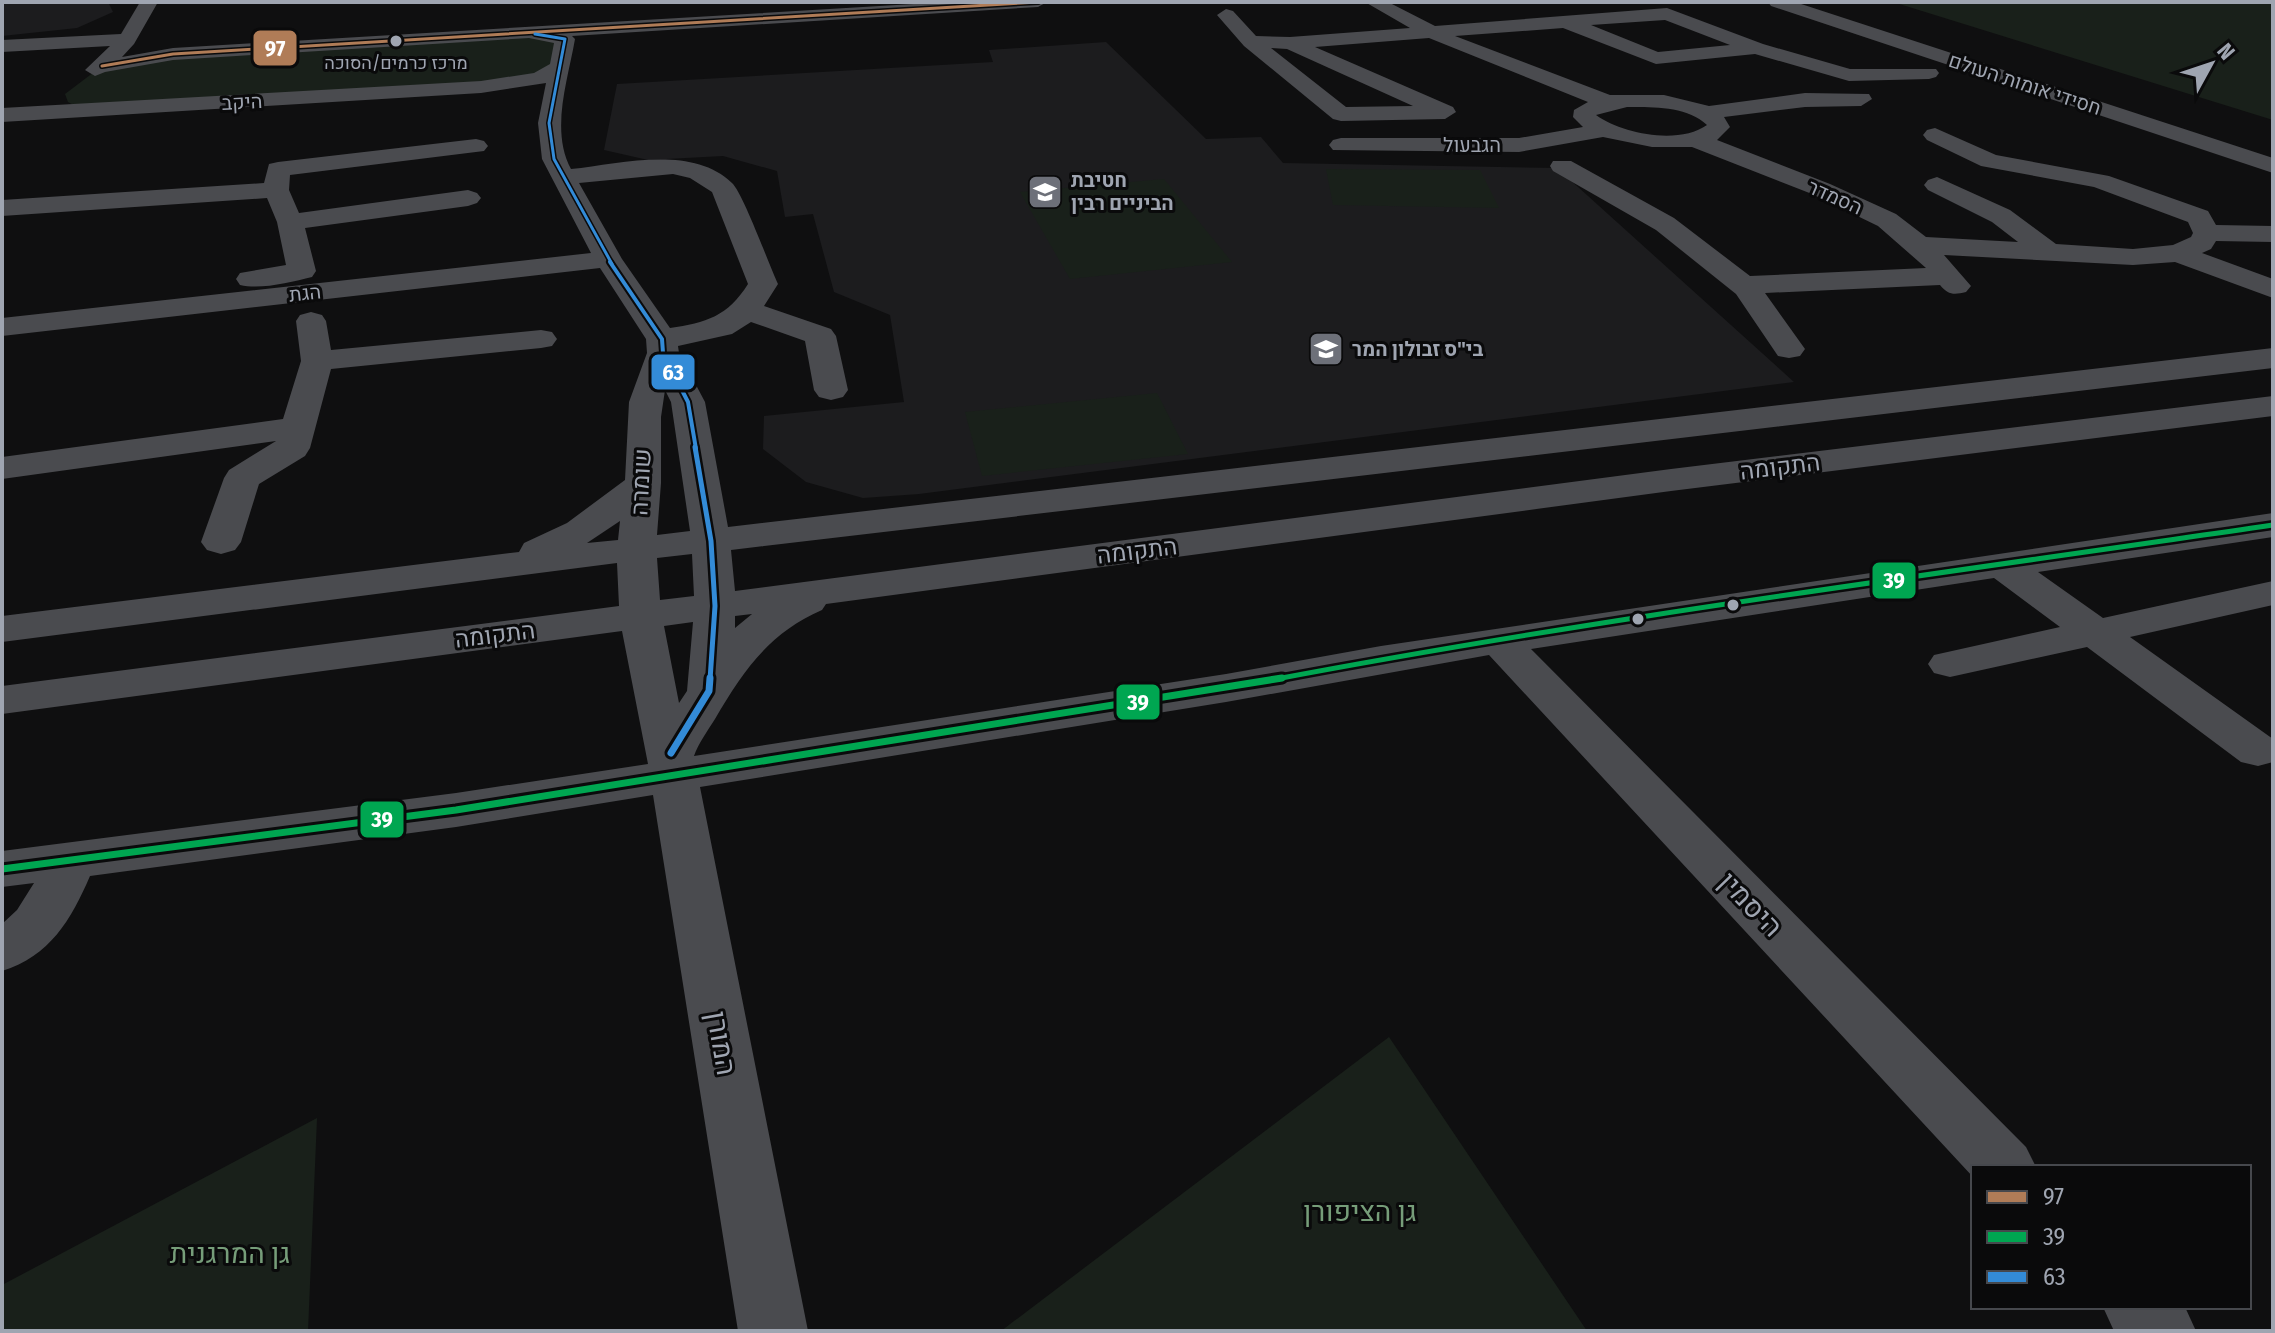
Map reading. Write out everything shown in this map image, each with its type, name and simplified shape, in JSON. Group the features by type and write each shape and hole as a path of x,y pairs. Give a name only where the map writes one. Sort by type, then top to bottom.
{"street":[{"path":"2,113 72,88 102,66 125,41 149,2"},
{"path":"102,66 173,54 614,29 856,8 1038,2"},
{"path":"1374,2 1522,71 1608,102"},
{"name":"חסידי אומות העולם","path":"1777,2 2273,166"},
{"name":"חסידי אומות העולם","path":"1826,2 2154,105"},
{"path":"1251,42 1290,43 1435,33 1714,8"},
{"path":"1667,14 1756,48 1849,75 1929,73"},
{"path":"1226,15 1251,42 1341,114 1445,112 1290,43"},
{"path":"1561,20 1656,58 1756,48"},
{"path":"566,46 584,36 614,29"},
{"path":"535,34 565,39 549,123 554,159 608,259 663,346 688,402 711,541 715,606 710,688"},
{"path":"2,46 125,41 137,49 173,54"},
{"name":"היקב","path":"2,113 98,111 481,87 539,78 558,68"},
{"name":"היקב","path":"481,87 538,89 554,95"},
{"path":"72,88 68,102 98,111"},
{"path":"1707,113 1718,122 1719,127 1715,132 1694,139 1658,140 1603,130 1584,117 1585,110 1608,102 1660,102 1707,113 1805,100 1861,99"},
{"name":"הגבעול","path":"1341,145 1519,145 1603,130"},
{"path":"1935,135 1990,161 2100,181 2162,203 2199,217 2207,233"},
{"name":"הסמדר","path":"1694,139 1821,189 1887,220 1918,245 1952,281 1743,285"},
{"path":"199,287 302,271 290,222 276,190 278,169 476,146"},
{"path":"1562,166 1665,224 1743,285 1789,349"},
{"path":"562,177 673,167 698,172 723,188 763,284 749,311 726,328 663,346"},
{"path":"1937,185 2001,216 2051,254"},
{"path":"2,208 276,190"},
{"path":"290,222 468,198"},
{"path":"2207,233 2273,234"},
{"path":"1918,245 2133,257 2178,253 2201,243 2207,233"},
{"path":"2178,253 2273,289"},
{"name":"הגת","path":"2,327 608,259"},
{"path":"749,311 820,336 831,390"},
{"path":"221,542 242,478 292,448 317,361 311,321"},
{"path":"317,361 541,339"},
{"name":"שומרה","path":"643,616 637,549 643,483 643,403 663,346"},
{"path":"2,629 637,549 2273,358"},
{"name":"התקומה","path":"2,700 1671,480 2273,406"},
{"path":"2,468 297,428"},
{"path":"700,474 725,498 762,513 818,529"},
{"path":"481,569 558,545 609,512 643,483"},
{"path":"2,869 456,810 672,764 1226,688 1499,641 2273,525"},
{"path":"2001,564 2258,751"},
{"path":"672,764 710,688 735,650 779,612 833,591"},
{"path":"1950,664 2273,593"},
{"name":"המורן","path":"643,616 655,705 672,764 773,1331"},
{"name":"היסמין","path":"1499,641 2002,1165"},
{"path":"2,950 16,944 53,902 70,860"},
{"path":"2140,1309 2161,1331"}],"shaded area":[{"path":"2,2 108,2 113,12 77,28 2,36"},
{"path":"1106,42 1206,139 1261,137 1283,163 1557,168 1794,382 919,494 863,498 806,482 763,449 764,416 904,402 890,315 834,292 813,214 785,217 777,171 723,156 648,160 604,150 617,84 993,62 989,50"}],"green space":[{"path":"1893,2 2273,2 2273,120"},
{"path":"535,34 566,46 539,78 77,107 68,102 65,94 102,66 124,60"},
{"path":"1326,169 1480,170 1499,208 1333,205"},
{"path":"1164,179 1232,262 1070,279 1020,192"},
{"path":"1157,393 1188,454 982,476 965,412"},
{"name":"גן הציפורן","path":"1389,1037 1587,1331 1001,1331"},
{"name":"גן המרגנית","path":"317,1118 308,1331 2,1331 2,1285"}],"transit line":[{"name":"97","path":"102,66 173,54 1038,2"},
{"name":"63","path":"535,34 565,39 549,123 554,159 608,259 662,339 663,353 688,402 711,541 715,606 709,691 671,753"},
{"name":"39","path":"2,869 456,810 1226,688 1381,659 2273,525"}],"place":[{"name":"מרכז כרמים/הסוכה","path":"396,41"},
{"name":"חטיבת הביניים רבין","path":"1045,192"},
{"name":"בי\"ס זבולון המר","path":"1326,349"}]}
